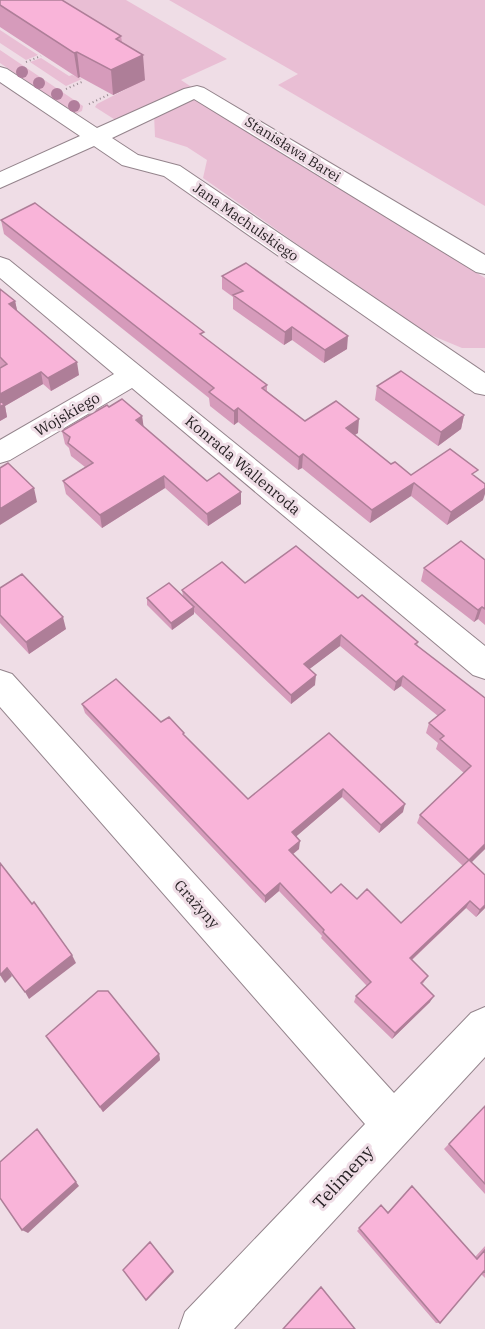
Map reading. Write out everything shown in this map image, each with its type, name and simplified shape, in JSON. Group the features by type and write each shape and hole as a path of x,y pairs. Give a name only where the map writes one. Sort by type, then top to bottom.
{"street":[{"name":"Jana Machulskiego","path":"0,73 130,160 172,171 485,386"},
{"name":"Stanisława Barei","path":"0,182 190,93 203,94 485,266"},
{"name":"Konrada Wallenroda","path":"0,265 485,665"},
{"name":"Wojskiego","path":"0,453 133,375"},
{"name":"Grażyny","path":"0,684 393,1123"},
{"name":"Telimeny","path":"202,1329 485,1027"}],"path":[{"path":"23,64 42,56"},
{"path":"63,90 84,81"},
{"path":"86,106 108,95"}],"shaded area":[{"path":"27,0 126,0 227,59 181,80 193,88 117,121 95,107 144,80"},
{"path":"169,0 485,0 485,206 278,85 298,74"},
{"path":"0,30 38,55 26,60 0,43"},
{"path":"0,50 83,106 82,111 75,114 0,63"},
{"path":"41,58 69,76 82,79 66,86 30,62"},
{"path":"198,98 485,278 485,348 462,348 421,331 203,178 207,160 187,147 155,137 154,114"}],"building":[{"path":"0,0 62,0 121,36 116,39 143,55 111,70 77,52 74,53 0,5"},
{"path":"35,203 204,332 200,334 267,385 262,388 305,421 336,401 359,419 346,428 391,464 395,462 411,475 450,449 478,470 472,474 485,484 485,488 451,512 414,483 372,510 303,454 299,457 238,408 234,411 209,392 214,388 1,220"},
{"path":"246,263 348,336 325,350 292,327 285,332 233,295 243,291 222,276"},
{"path":"0,289 15,301 9,304 77,362 48,378 41,372 0,394 0,368 7,364 0,357"},
{"path":"401,371 464,415 441,432 377,386"},
{"path":"122,399 142,416 136,420 207,481 219,473 241,492 207,514 164,476 100,515 63,481 93,463 68,443 70,437 62,431"},
{"path":"8,463 34,488 0,509 0,468"},
{"path":"461,541 485,560 485,609 482,607 478,610 424,568"},
{"path":"296,546 358,598 362,595 418,642 415,644 485,698 485,844 469,860 420,815 471,766 440,739 444,736 429,723 445,710 403,676 396,682 341,635 304,664 316,675 291,695 182,590 222,562 245,583"},
{"path":"22,574 63,617 26,642 0,615 0,588"},
{"path":"169,583 194,607 171,623 147,598"},
{"path":"116,679 161,722 169,717 248,799 329,733 405,804 381,825 343,789 292,832 300,841 289,850 331,893 341,884 357,899 367,889 401,923 469,860 485,875 485,905 480,910 470,901 410,958 428,976 421,983 434,996 395,1033 356,996 371,982 280,883 265,896 82,704"},
{"path":"0,863 32,904 34,902 72,955 25,992 7,968 0,975"},
{"path":"98,991 108,991 159,1054 100,1107 46,1036"},
{"path":"485,1106 485,1184 449,1144"},
{"path":"37,1129 76,1182 22,1230 0,1198 0,1162"},
{"path":"412,1186 477,1259 485,1250 485,1272 440,1323 359,1228 381,1205 388,1213"},
{"path":"150,1242 173,1271 146,1300 123,1270"},
{"path":"321,1287 355,1329 283,1329"}]}
